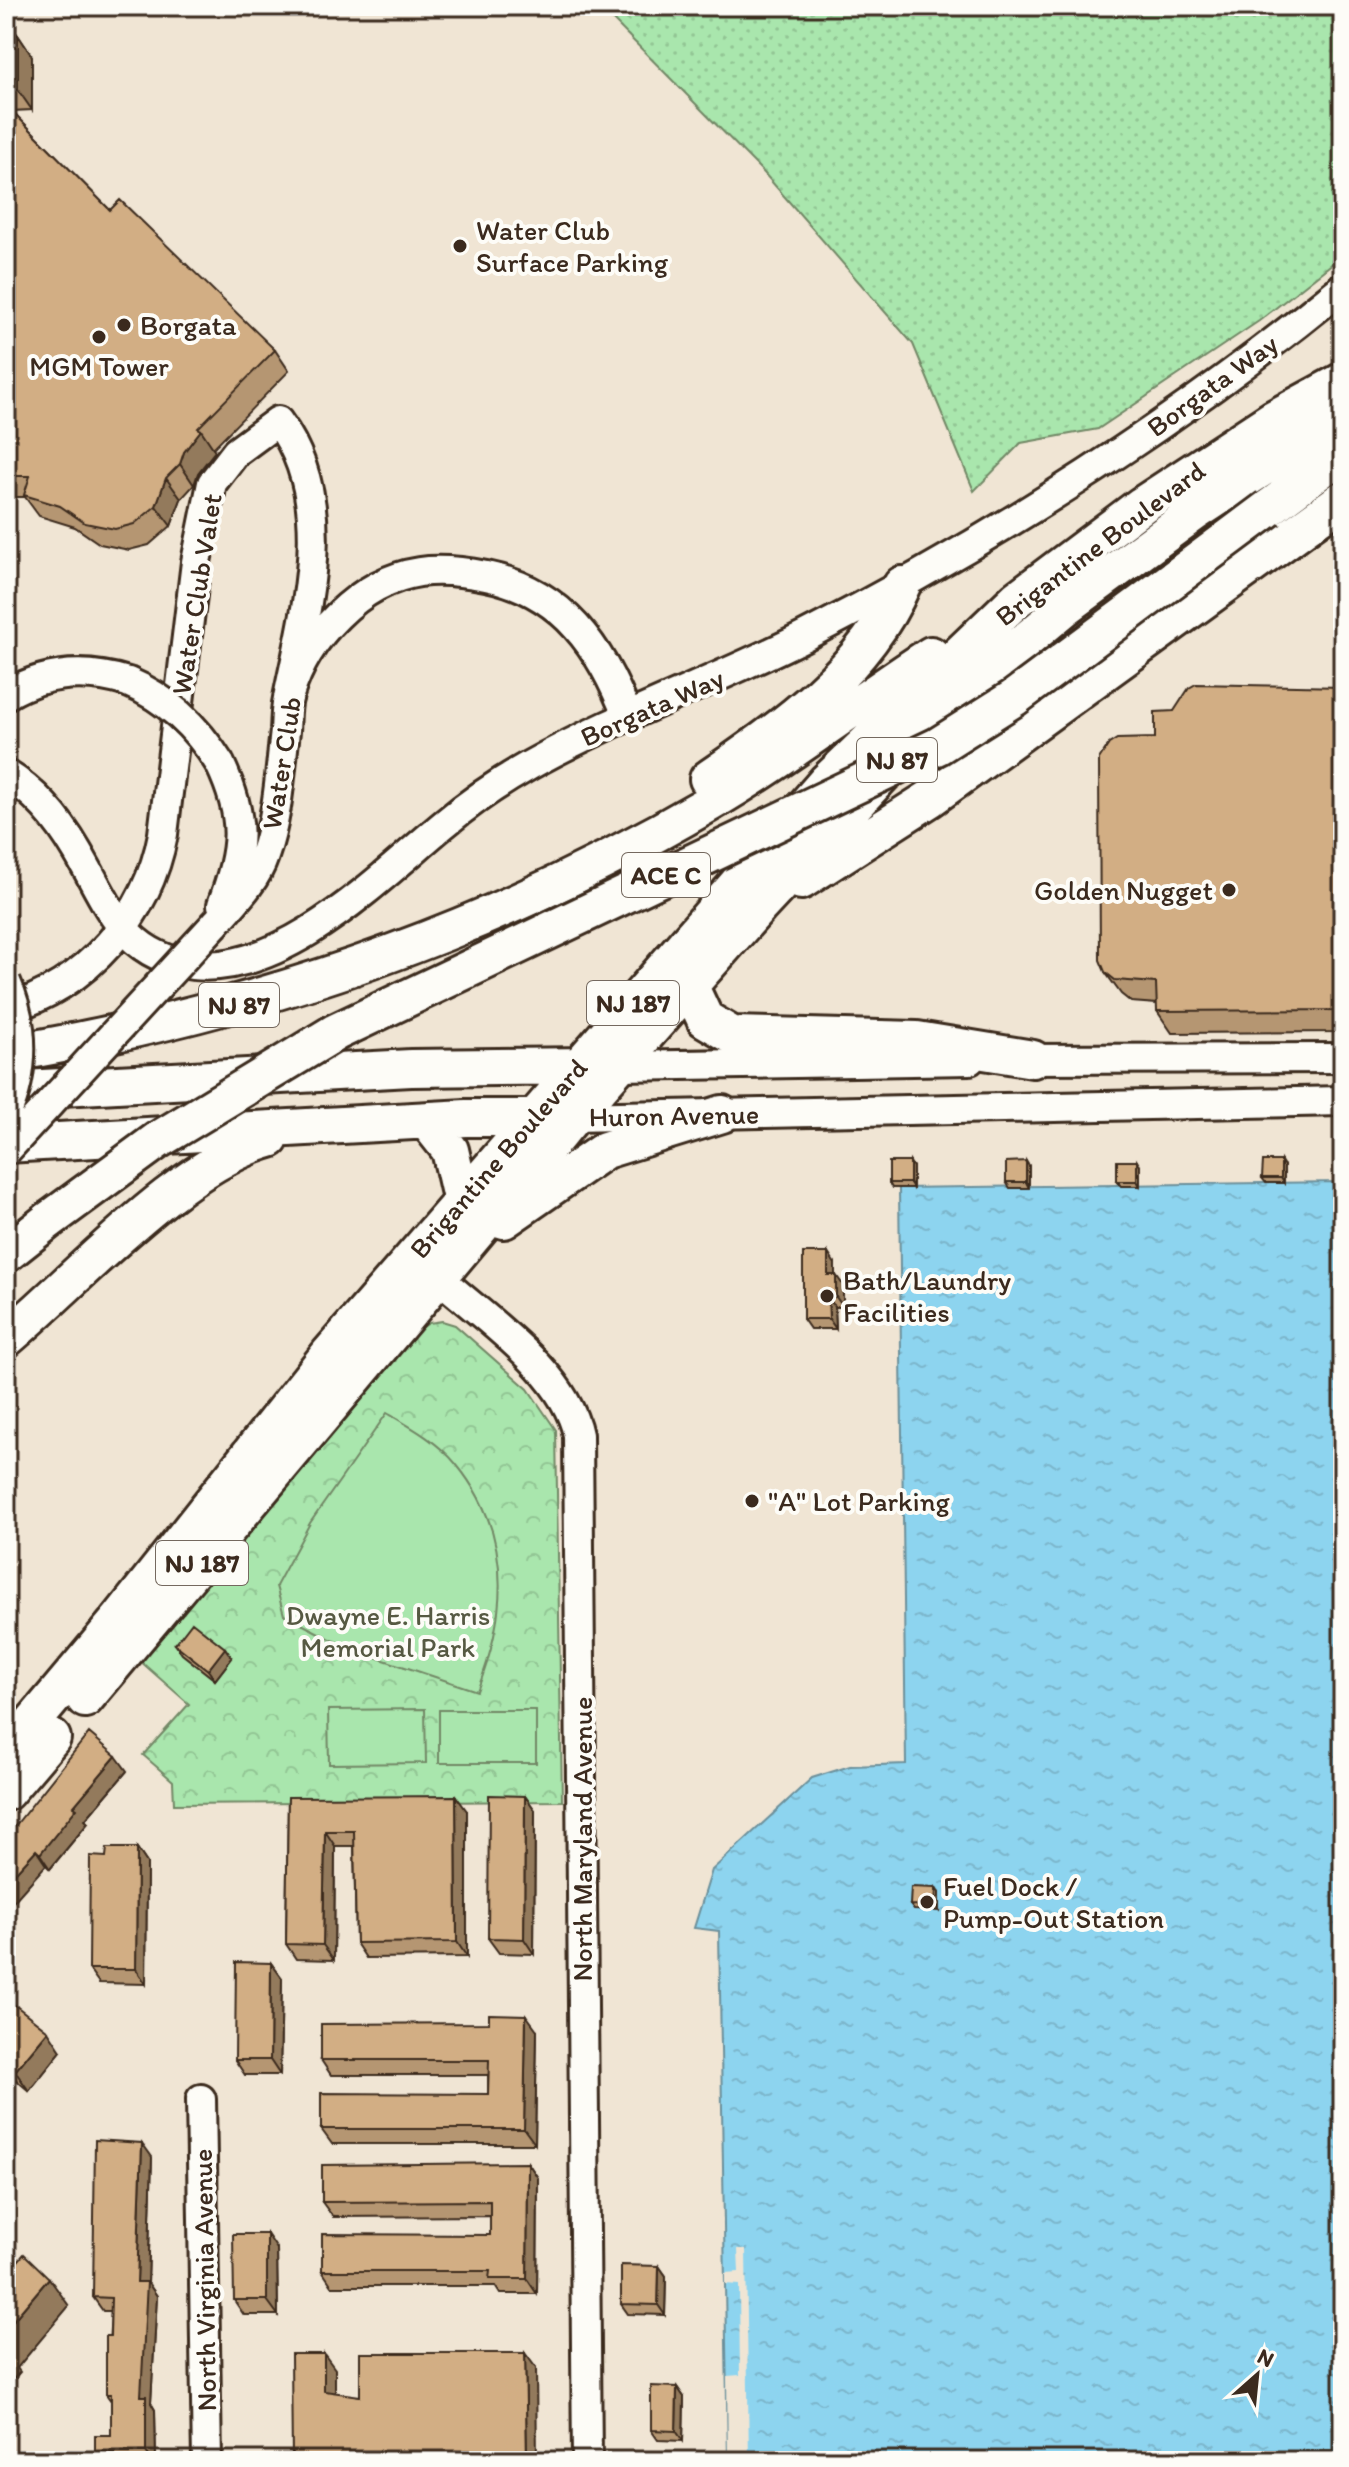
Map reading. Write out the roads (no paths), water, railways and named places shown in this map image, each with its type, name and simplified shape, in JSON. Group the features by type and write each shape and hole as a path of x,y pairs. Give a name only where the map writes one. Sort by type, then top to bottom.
{"main road":[{"path":"1273,419 1343,367"},
{"name":"Brigantine Boulevard","path":"6,1792 237,1495 461,1198 826,782 1017,599 1142,505 1273,419 1343,381"},
{"name":"Brigantine Boulevard","path":"6,1754 112,1628 443,1269 573,1117 691,989 759,907 901,755 1005,658 1142,550 1343,415"},
{"name":"ACE C","path":"6,1254 158,1140 336,1032 961,732 1038,681 1334,460"},
{"path":"759,907 931,798 1343,499"},
{"path":"537,893 607,839 725,767 805,706 868,645 887,618 902,585"},
{"name":"NJ 87","path":"6,1054 74,1043 245,1003 393,953 537,893 639,842 786,757 913,667 1017,599"},
{"path":"691,989 705,1019 732,1035 917,1040 1033,1059"},
{"name":"Huron Avenue","path":"6,1090 411,1068 620,1066"},
{"path":"443,1269 552,1184 605,1150 722,1114"},
{"name":"Huron Avenue","path":"6,1144 427,1121 573,1117"},
{"path":"427,1121 450,1150 461,1198"},
{"path":"6,1339 202,1170 250,1145 309,1128"}],"street":[{"name":"Borgata Way","path":"6,774 54,816 121,928 157,954 188,964 229,962 282,944 362,896 442,825 495,786 557,750 770,653 902,585 1105,461 1200,397 1343,287"},
{"name":"Water Club Valet","path":"6,1009 45,996 72,978 121,928 144,897 159,857 196,562 212,483 236,452 278,421 302,464 314,524 300,638 288,698"},
{"name":"Water Club","path":"6,1151 215,924 256,874 269,842 288,698 312,645 349,606 401,577 419,572 456,572 513,583 539,595 563,612 599,655 628,718"},
{"path":"6,695 58,675 90,674 128,682 159,698 186,721 220,764 236,799 240,829 232,878 215,924"},
{"path":"6,982 18,1016 21,1055 18,1079 6,1115"},
{"name":"Huron Avenue","path":"620,1066 1033,1059 1343,1058"},
{"name":"Huron Avenue","path":"573,1117 1343,1101"},
{"name":"North Maryland Avenue","path":"443,1269 550,1379 571,1410 578,1435 587,2461"},
{"name":"North Virginia Avenue","path":"201,2099 207,2461"}],"water":[{"path":"1343,1182 1343,2461 728,2461 719,1931 694,1928 712,1870 812,1778 850,1766 906,1764 899,1188"}],"place":[{"name":"Water Club Surface Parking","path":"460,246"},
{"name":"Borgata","path":"124,325"},
{"name":"MGM Tower","path":"99,337"},
{"name":"Golden Nugget","path":"1229,890"},
{"name":"Bath/Laundry Facilities","path":"827,1296"},
{"name":"\"A\" Lot Parking","path":"752,1501"},
{"name":"Fuel Dock / Pump-Out Station","path":"927,1902"}],"park label":[{"name":"Dwayne E. Harris Memorial Park","path":"388,1631"}]}
